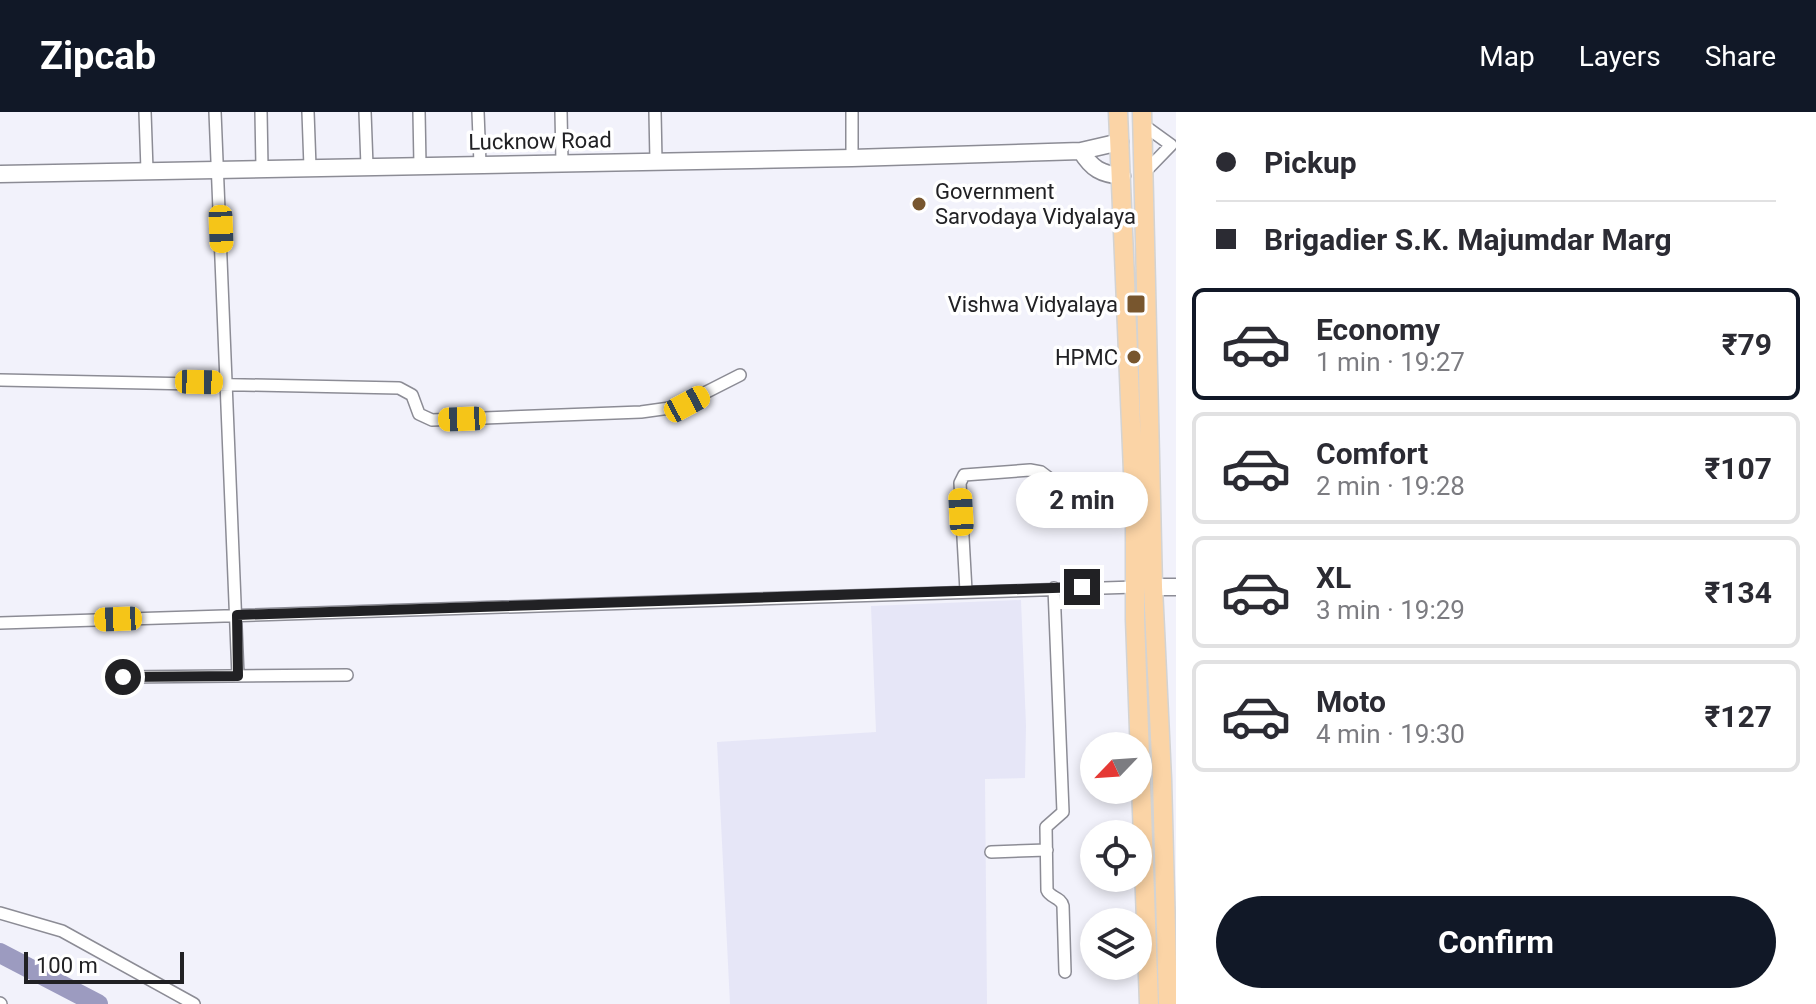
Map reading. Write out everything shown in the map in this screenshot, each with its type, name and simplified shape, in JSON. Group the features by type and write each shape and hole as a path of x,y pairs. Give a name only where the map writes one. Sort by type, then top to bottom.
{"main road":[{"path":"1118,112 1135,520 1144,587 1168,1004"},
{"path":"1136,820 1149,357 1142,118"},
{"path":"1129,358 1149,357"},
{"path":"1149,1004 1162,882 1152,863"}],"street":[{"path":"145,112 147,170"},
{"path":"215,112 238,676"},
{"path":"261,112 262,167"},
{"path":"308,112 310,167"},
{"path":"365,112 367,166"},
{"path":"419,112 420,165"},
{"path":"478,112 480,164"},
{"path":"561,112 562,162"},
{"path":"655,112 656,161"},
{"path":"852,112 852,158"},
{"path":"1142,118 1173,145 1144,173"},
{"name":"Lucknow Road","path":"0,174 852,158 1081,151 1120,142"},
{"path":"1081,151 1090,166 1103,174 1122,176"},
{"path":"0,380 399,388 412,395 419,414 432,420 641,412 677,407 740,375"},
{"path":"966,591 960,483 964,475 1036,471 1049,478 1065,510 1135,520"},
{"path":"0,623 1054,588 1176,587"},
{"path":"1054,588 1063,812 1047,824 1048,892 1061,900 1063,906 1065,972"},
{"path":"123,677 347,675"},
{"path":"991,852 1047,850"},
{"path":"0,913 62,931 194,1004"}],"shaded area":[{"path":"1021,600 1025,778 985,779 987,1004 730,1004 717,742 876,732 871,606"}],"waterway":[{"path":"0,953 98,1004"}],"place":[{"name":"Government Sarvodaya Vidyalaya","path":"919,204"},
{"name":"Vishwa Vidyalaya","path":"1136,304"},
{"name":"HPMC","path":"1134,357"}],"route":[{"path":"123,677 238,676 237,615 1082,587"}]}
